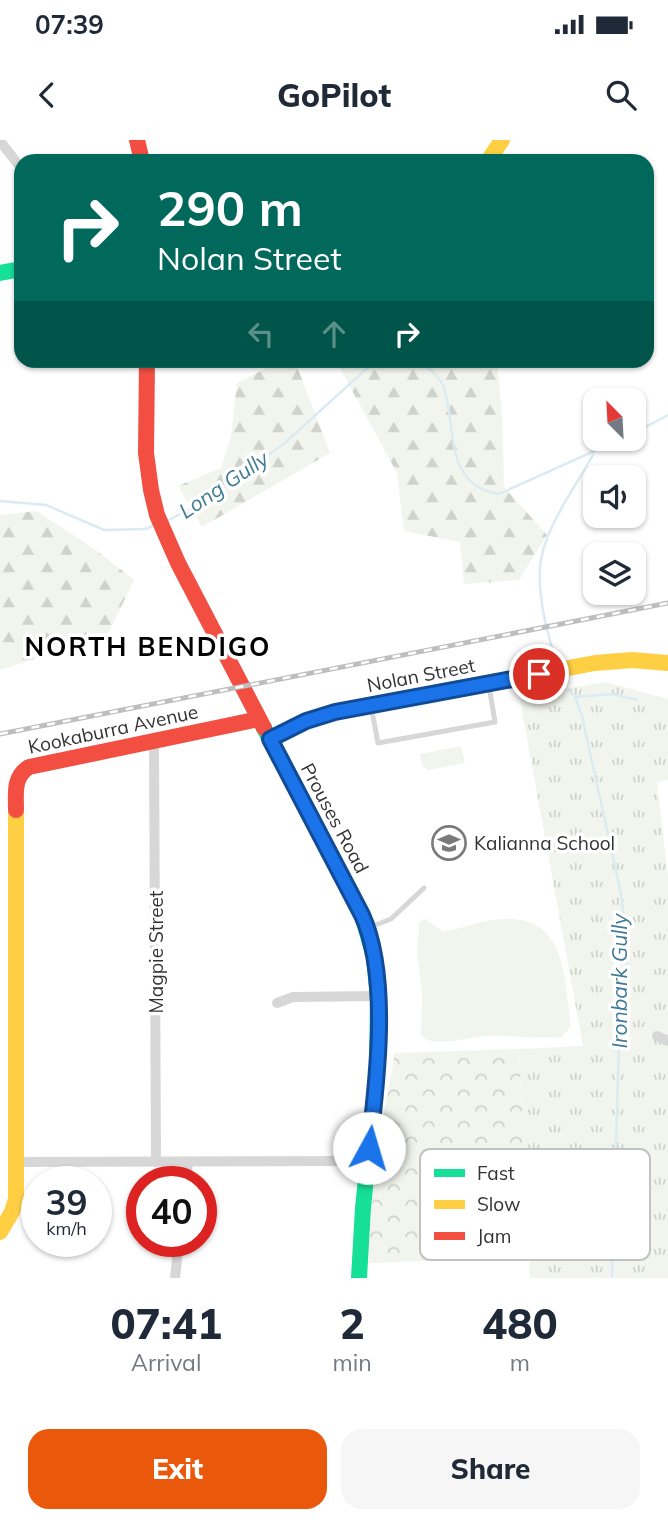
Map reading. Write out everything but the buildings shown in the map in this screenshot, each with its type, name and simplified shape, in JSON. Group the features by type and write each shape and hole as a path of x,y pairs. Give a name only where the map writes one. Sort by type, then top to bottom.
{"street":[{"path":"0,141 14,159"},
{"name":"Prouses Road","path":"147,368 146,456 149,483 160,524 368,928 375,962 378,1072 360,1232 359,1278"},
{"name":"Nolan Street","path":"270,739 315,717 371,706 604,662 632,660 668,663"},
{"name":"Kookaburra Avenue","path":"0,1232 14,1206 16,1162 17,779 23,770 33,766 259,719"},
{"name":"Magpie Street","path":"154,742 156,1161"},
{"path":"277,1003 293,997 377,996"},
{"path":"16,1162 368,1161"},
{"path":"188,1162 188,1166"},
{"path":"176,1278 178,1257"}],"lane":[{"path":"371,706 378,743 495,722 488,684"},
{"path":"368,928 391,919 424,888"}],"green space":[{"path":"267,368 298,368 330,453 202,527 178,486 221,468 231,437 237,383"},
{"path":"340,368 498,368 504,487 547,535 519,580 464,584 460,542 404,531 397,473"},
{"path":"37,511 96,550 134,580 107,636 0,670 0,515"},
{"path":"605,682 668,699 668,780 657,782 668,876 668,1278 530,1278 529,1260 650,1260 650,1149 524,1149 519,1049 583,1046 520,700 547,692"},
{"path":"461,746 465,763 428,770 422,765 420,754"},
{"path":"425,919 444,932 502,919 523,921 539,927 551,939 558,953 571,1026 562,1037 484,1036 441,1042 426,1039 421,1035 422,992 417,952 419,922"},
{"path":"519,1049 524,1149 420,1149 420,1260 449,1260 369,1263 374,1182 394,1053"}],"waterway":[{"name":"Long Gully","path":"165,522 212,497 286,442 368,368"},
{"name":"Long Gully","path":"428,368 444,388 455,453 460,467 481,489 499,494 592,452"},
{"name":"Long Gully","path":"646,427 668,415"},
{"name":"Ironbark Gully","path":"553,651 541,598 540,566 547,537 593,455"},
{"name":"Long Gully","path":"0,501 46,505 104,530 146,529 155,525"},
{"name":"Ironbark Gully","path":"569,690 575,697 582,716 625,923 627,963 619,1043 616,1149"},
{"path":"575,697 612,694 637,700"},
{"name":"Ironbark Gully","path":"612,1278 613,1260"}],"railway":[{"path":"0,734 668,603"}],"traffic: fast":[{"path":"0,273 14,270"},
{"path":"264,728 362,915 374,957 378,999 377,1069 359,1278"}],"traffic: slow":[{"path":"493,154 502,140"},
{"path":"270,739 306,721 335,712 595,663 632,660 668,663"},
{"path":"0,1232 16,1199 16,810"}],"traffic: jam":[{"path":"137,140 140,154"},
{"path":"147,368 146,453 157,515 178,563 264,728"},
{"path":"16,810 18,781 29,767 259,719"}],"place":[{"name":"Kalianna School","path":"449,843"}],"district":[{"name":"NORTH BENDIGO","path":"148,647"}],"route":[{"path":"369,1148 378,1072 379,1035 371,939 362,915 270,739 315,717 335,712 539,674"}]}
